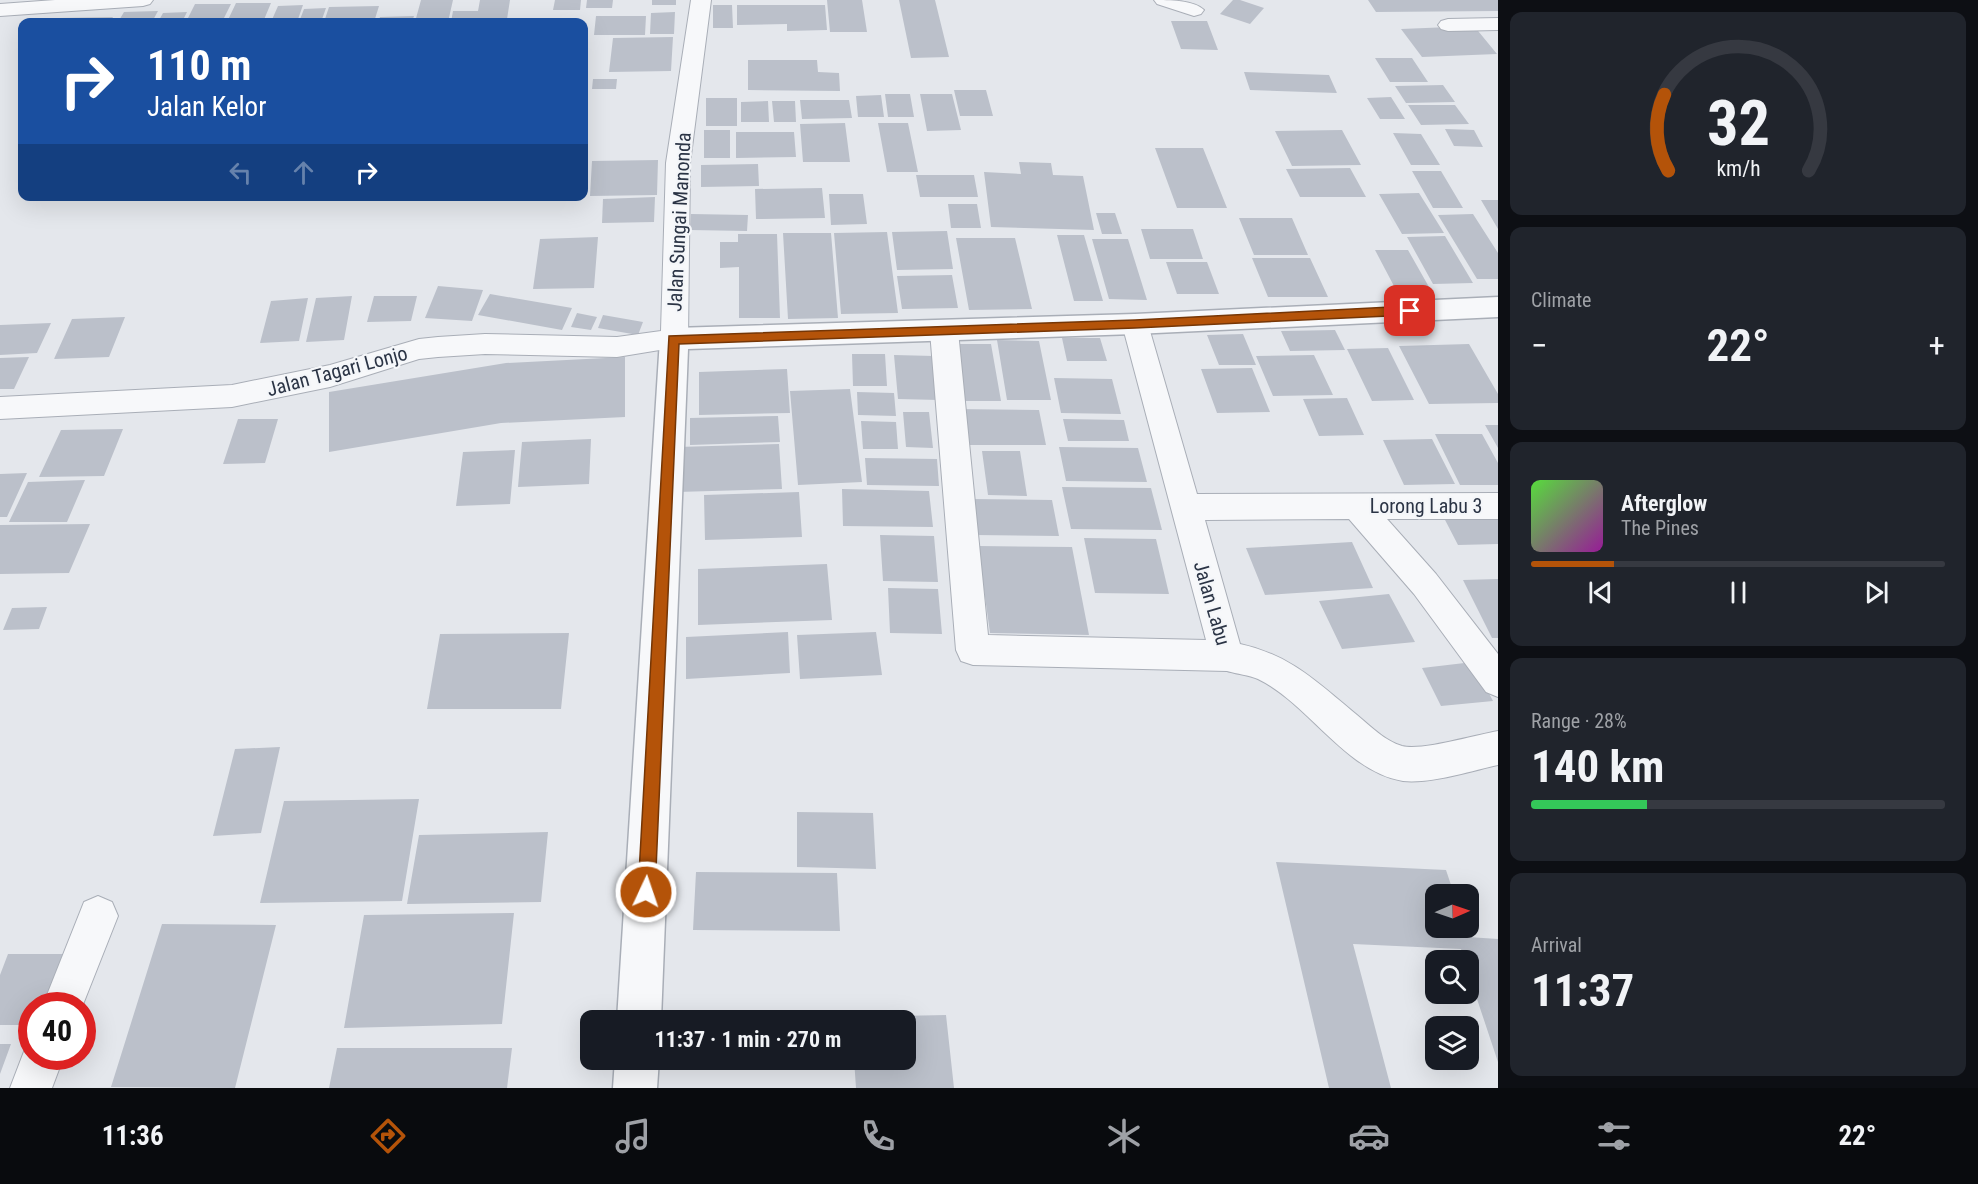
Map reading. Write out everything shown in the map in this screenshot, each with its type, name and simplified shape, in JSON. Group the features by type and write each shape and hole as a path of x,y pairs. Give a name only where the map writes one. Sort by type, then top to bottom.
{"street":[{"path":"0,10 143,0"},
{"name":"Jalan Sungai Manonda","path":"640,1010 674,339 678,163 701,0"},
{"path":"1164,0 1194,10"},
{"path":"1448,25 1498,24"},
{"path":"674,339 1135,324 1498,307"},
{"name":"Jalan Labu","path":"1135,324 1227,656 1263,664 1286,677 1372,750 1388,759 1418,764 1498,748"},
{"path":"944,331 973,650 1227,656"},
{"name":"Jalan Tagari Lonjo","path":"0,408 232,396 330,376 419,349 438,347 485,344 617,347 674,339"},
{"path":"1355,505 1425,584 1498,681"},
{"name":"Lorong Labu 3","path":"1184,507 1498,506"},
{"path":"68,992 98,916"},
{"path":"31,1088 38,1070"},
{"path":"635,1088 636,1070"}],"building":[{"path":"421,0 453,0 449,18 416,18"},
{"path":"480,0 510,0 507,18 452,18 453,11 478,11"},
{"path":"555,0 581,0 580,10 553,10"},
{"path":"587,0 613,0 612,8 586,8"},
{"path":"652,0 676,0 676,5 652,5"},
{"path":"827,0 862,0 867,32 830,32"},
{"path":"899,0 935,0 949,57 911,58"},
{"path":"1233,0 1264,8 1250,24 1220,14"},
{"path":"1368,0 1498,0 1498,11 1376,12"},
{"path":"236,3 271,3 265,18 229,18"},
{"path":"195,4 231,4 224,18 188,18"},
{"path":"303,5 298,18 273,18 278,6"},
{"path":"713,5 732,5 733,28 713,28"},
{"path":"737,5 825,5 827,30 787,31 787,24 737,25"},
{"path":"379,6 375,18 325,18 329,7"},
{"path":"326,8 322,18 301,18 304,9"},
{"path":"158,11 154,18 120,18 124,12"},
{"path":"187,12 184,18 160,18 163,13"},
{"path":"675,12 674,34 650,34 651,13"},
{"path":"414,16 413,18 380,17"},
{"path":"596,16 646,16 645,35 594,35"},
{"path":"113,17 112,18 58,18"},
{"path":"1171,21 1207,21 1218,50 1181,49"},
{"path":"1474,26 1497,54 1422,57 1401,29"},
{"path":"673,37 671,71 609,72 613,38"},
{"path":"1375,58 1412,58 1428,82 1390,82"},
{"path":"748,60 817,60 818,72 839,73 840,91 748,90"},
{"path":"1244,72 1329,75 1337,93 1250,90"},
{"path":"593,79 617,79 616,89 592,89"},
{"path":"1443,85 1455,102 1406,103 1395,86"},
{"path":"954,90 986,90 993,116 960,116"},
{"path":"885,94 910,94 914,117 888,117"},
{"path":"920,94 952,94 961,130 927,131"},
{"path":"881,95 884,117 858,117 856,96"},
{"path":"1391,97 1405,119 1380,119 1367,98"},
{"path":"706,98 737,98 737,126 706,126"},
{"path":"800,100 849,100 852,118 802,119"},
{"path":"768,101 769,122 741,122 741,102"},
{"path":"772,101 795,101 796,122 774,122"},
{"path":"1408,105 1455,105 1469,124 1421,125"},
{"path":"845,123 850,162 803,162 800,124"},
{"path":"878,123 908,123 918,172 887,172"},
{"path":"1445,129 1474,130 1483,147 1454,146"},
{"path":"704,130 730,130 730,158 704,158"},
{"path":"1342,130 1361,165 1292,166 1275,131"},
{"path":"736,132 794,132 796,157 736,158"},
{"path":"1393,133 1421,134 1440,165 1411,165"},
{"path":"1155,148 1203,148 1227,208 1177,208"},
{"path":"658,160 657,195 590,196 592,161"},
{"path":"1019,162 1051,163 1053,175 1083,176 1094,230 991,227 984,172 1021,174"},
{"path":"758,164 759,186 701,187 701,165"},
{"path":"1350,168 1366,197 1300,197 1286,169"},
{"path":"1412,171 1441,171 1463,208 1433,208"},
{"path":"916,175 974,175 978,197 920,197"},
{"path":"822,188 825,218 756,219 755,189"},
{"path":"1419,193 1444,233 1402,234 1379,194"},
{"path":"829,194 863,194 867,224 831,225"},
{"path":"655,197 654,222 602,223 603,199"},
{"path":"1481,200 1498,200 1498,229"},
{"path":"948,204 977,204 981,228 951,228"},
{"path":"1096,213 1115,213 1122,234 1102,234"},
{"path":"691,214 748,215 747,231 690,230"},
{"path":"1473,214 1498,253 1498,279 1477,279 1438,215"},
{"path":"1239,218 1292,218 1308,255 1254,255"},
{"path":"1141,229 1193,229 1203,259 1150,259"},
{"path":"947,231 953,269 897,270 892,232"},
{"path":"887,232 898,313 841,314 834,233"},
{"path":"783,233 831,233 838,318 788,319"},
{"path":"738,234 777,234 780,318 739,318 739,267 720,268 720,242 738,242"},
{"path":"1057,235 1084,235 1103,301 1074,301"},
{"path":"1445,236 1473,283 1433,284 1407,237"},
{"path":"598,237 594,288 533,289 540,239"},
{"path":"956,238 1015,238 1032,309 969,310"},
{"path":"1092,239 1128,239 1147,300 1109,299"},
{"path":"1375,250 1408,250 1429,287 1395,288"},
{"path":"1252,258 1310,258 1328,297 1268,297"},
{"path":"1166,262 1207,262 1219,294 1177,294"},
{"path":"952,275 958,308 902,309 897,276"},
{"path":"438,286 483,290 472,321 425,318"},
{"path":"490,294 572,308 562,330 478,315"},
{"path":"352,296 344,340 306,342 316,298"},
{"path":"374,296 417,296 411,321 367,322"},
{"path":"308,298 299,341 260,343 271,301"},
{"path":"577,313 597,317 591,330 571,327"},
{"path":"603,315 643,322 638,335 598,328"},
{"path":"125,317 109,357 54,359 72,319"},
{"path":"51,323 37,353 0,355 0,325"},
{"path":"1335,330 1345,350 1290,351 1281,331"},
{"path":"1243,334 1256,365 1219,365 1207,335"},
{"path":"1062,338 1100,338 1107,361 1067,361"},
{"path":"997,340 1039,341 1051,400 1007,400"},
{"path":"946,344 991,344 1001,401 953,401"},
{"path":"1469,344 1498,394 1498,403 1429,404 1399,346"},
{"path":"1388,348 1414,400 1372,401 1347,349"},
{"path":"852,354 885,354 887,386 853,386"},
{"path":"894,355 934,356 939,400 898,399"},
{"path":"1314,355 1333,395 1273,396 1256,356"},
{"path":"29,357 14,389 0,389 0,358"},
{"path":"625,357 625,417 501,423 329,452 329,392 506,363"},
{"path":"1252,368 1270,412 1217,413 1201,369"},
{"path":"787,369 790,413 699,415 699,372"},
{"path":"1054,378 1112,379 1121,414 1061,413"},
{"path":"850,389 862,482 798,485 790,391"},
{"path":"857,392 894,393 896,416 858,415"},
{"path":"1347,398 1364,435 1319,436 1303,399"},
{"path":"953,409 1039,410 1046,445 958,445"},
{"path":"903,412 929,412 933,448 906,447"},
{"path":"778,416 780,442 690,445 690,418"},
{"path":"238,419 278,419 265,463 223,464"},
{"path":"1063,419 1124,420 1129,441 1068,441"},
{"path":"861,421 896,422 898,449 863,449"},
{"path":"1485,425 1498,425 1498,448"},
{"path":"123,429 104,476 39,477 61,430"},
{"path":"1435,434 1482,434 1498,463 1498,485 1460,485"},
{"path":"591,439 589,484 518,487 522,442"},
{"path":"1432,439 1455,484 1404,485 1383,440"},
{"path":"779,444 782,489 677,492 677,447"},
{"path":"1059,447 1138,448 1147,482 1066,481"},
{"path":"515,450 510,504 456,506 463,452"},
{"path":"982,451 1020,451 1027,496 988,495"},
{"path":"865,458 937,459 939,486 867,485"},
{"path":"27,473 7,517 0,517 0,474"},
{"path":"85,480 67,522 9,522 28,482"},
{"path":"1062,487 1151,488 1162,530 1071,529"},
{"path":"842,489 929,491 933,527 843,526"},
{"path":"799,492 802,537 705,540 704,495"},
{"path":"970,499 1052,500 1059,536 975,535"},
{"path":"1498,514 1498,544 1458,545 1443,516"},
{"path":"90,524 69,573 0,574 0,525"},
{"path":"880,535 934,536 938,582 883,581"},
{"path":"1084,538 1156,539 1169,594 1095,593"},
{"path":"1352,542 1373,588 1265,595 1246,548"},
{"path":"978,546 1072,547 1089,635 990,633"},
{"path":"827,564 832,620 698,625 698,569"},
{"path":"1498,579 1498,638 1492,638 1463,580"},
{"path":"888,588 938,589 942,634 890,633"},
{"path":"1389,594 1415,642 1342,649 1319,601"},
{"path":"47,607 39,629 3,630 12,608"},
{"path":"788,632 790,673 686,679 686,637"},
{"path":"876,632 882,675 800,679 797,635"},
{"path":"569,633 561,709 427,709 440,634"},
{"path":"1473,662 1493,701 1441,706 1422,668"},
{"path":"280,747 261,833 213,836 235,749"},
{"path":"419,799 402,901 260,903 284,801"},
{"path":"797,812 873,813 876,869 797,867"},
{"path":"548,832 541,902 407,904 419,835"},
{"path":"1276,862 1446,870 1451,884 1425,884 1425,938 1498,939 1498,1062 1479,1004 1479,950 1353,944 1391,1088 1329,1088"},
{"path":"696,872 837,873 840,931 693,930"},
{"path":"514,913 502,1024 344,1028 364,915"},
{"path":"162,924 276,925 235,1088 111,1087"},
{"path":"8,954 71,954 58,992 18,992 18,1025 0,1025 0,975"},
{"path":"946,1015 954,1088 856,1088 855,1070 916,1070 916,1016"},
{"path":"0,1044 11,1044 0,1074"},
{"path":"337,1048 512,1048 507,1088 329,1088"}],"route":[{"path":"646,892 674,339 1135,324 1410,311"}]}
